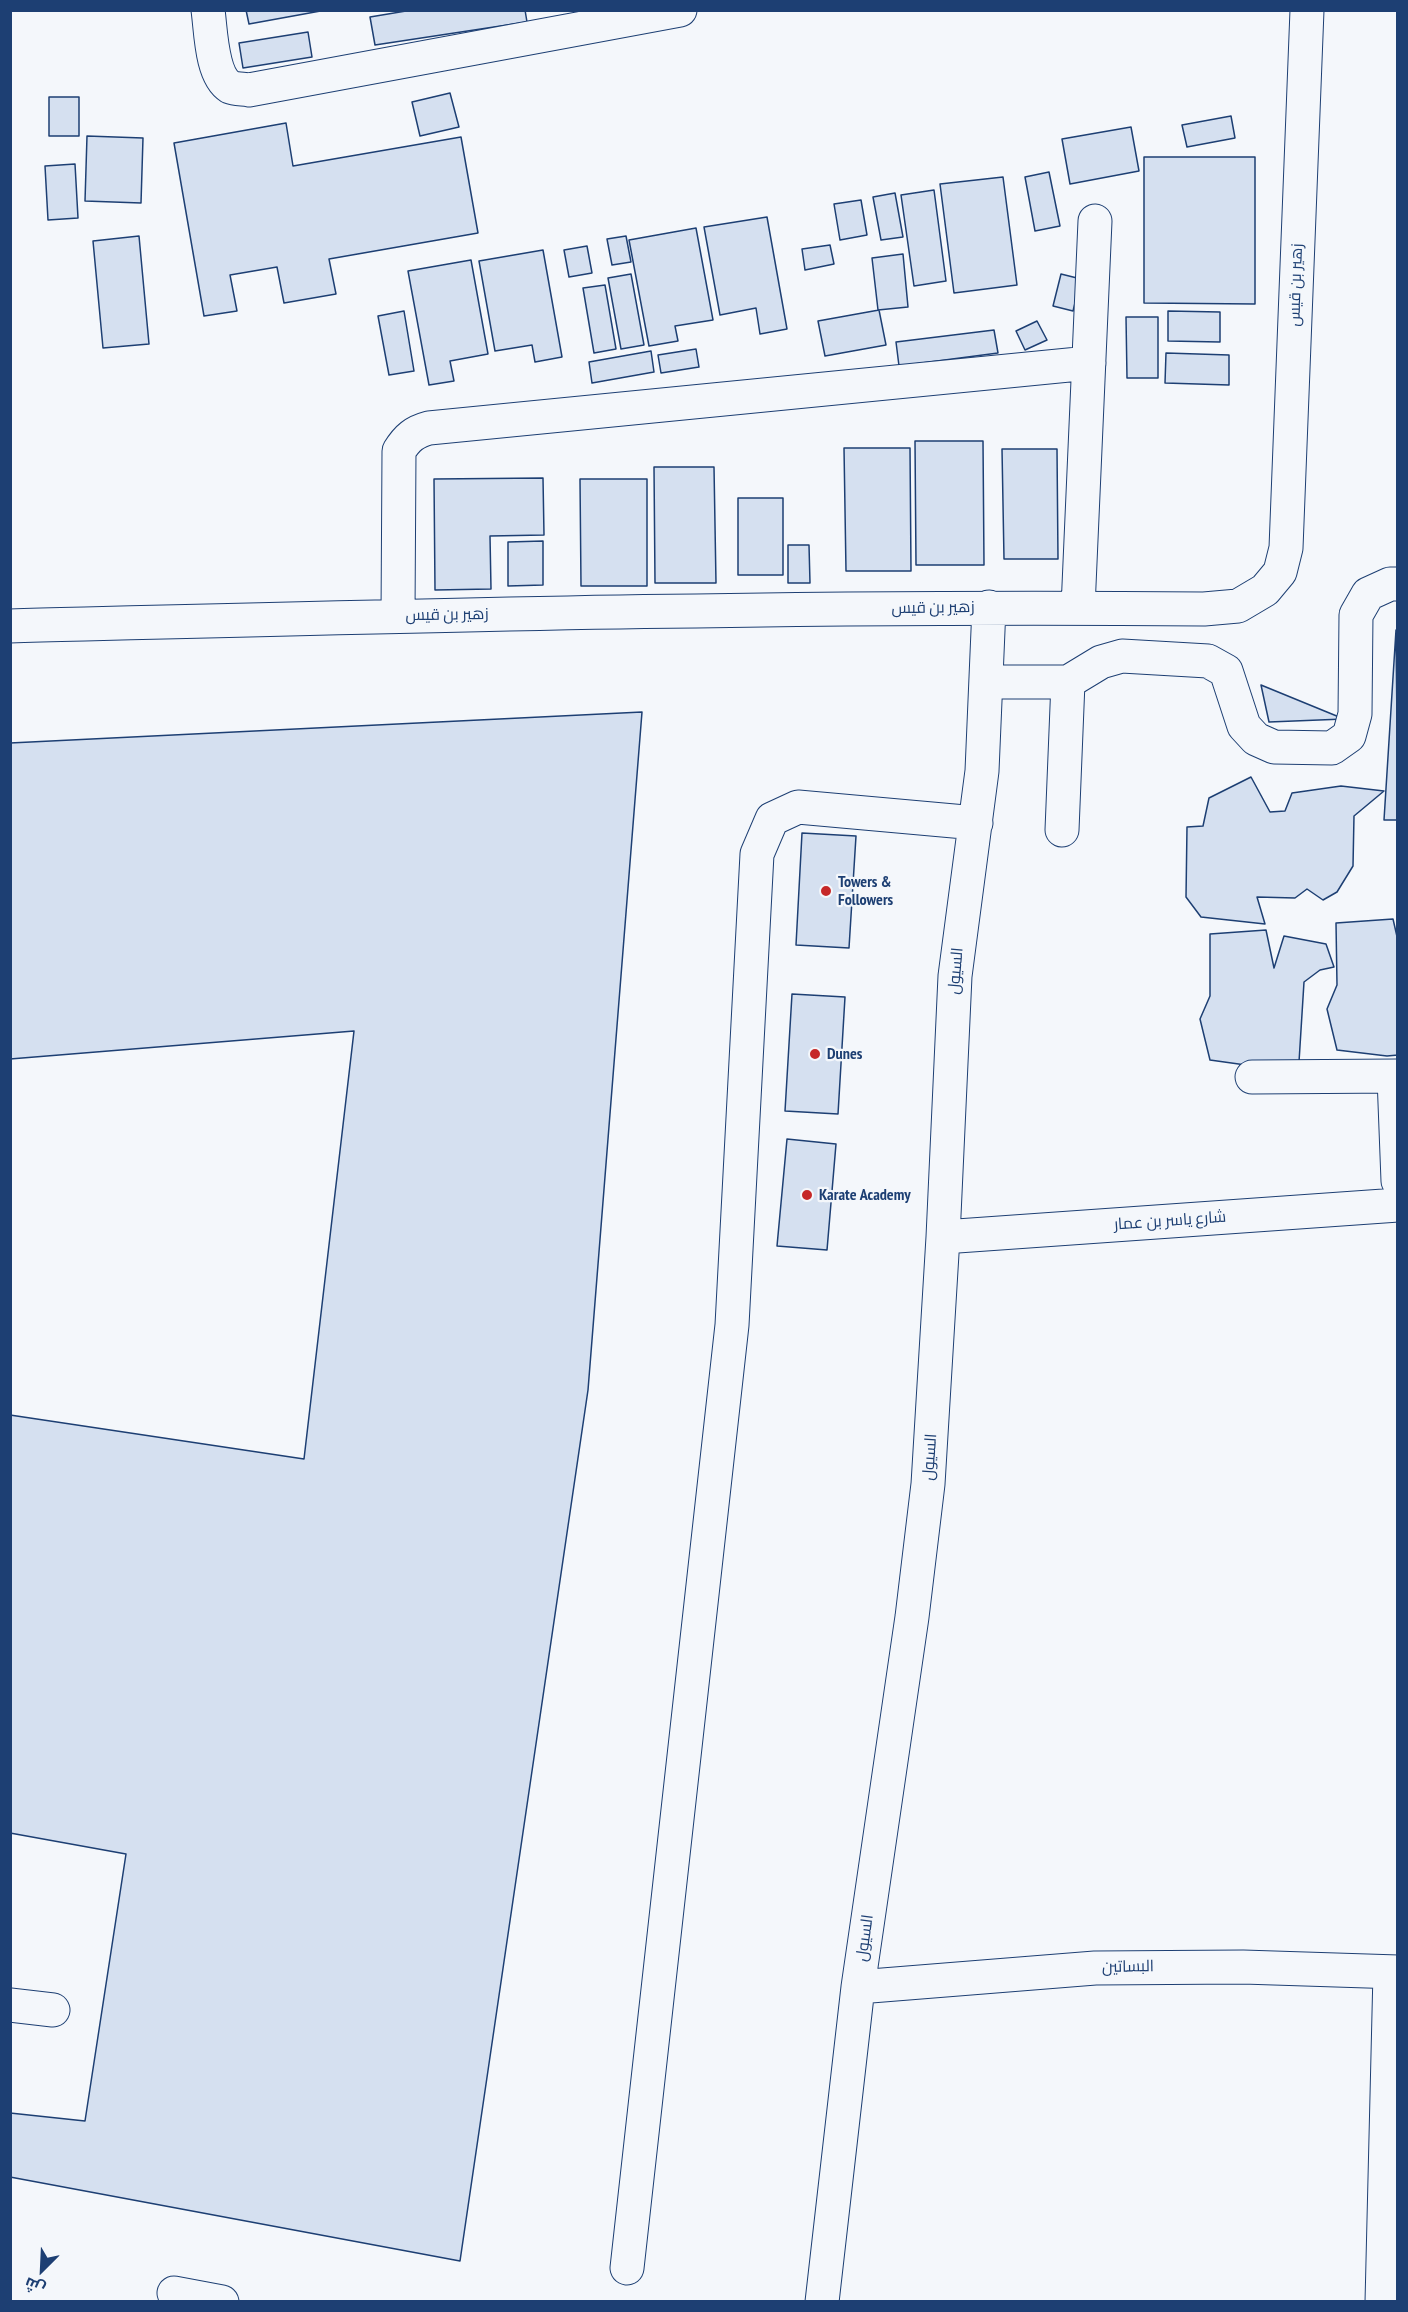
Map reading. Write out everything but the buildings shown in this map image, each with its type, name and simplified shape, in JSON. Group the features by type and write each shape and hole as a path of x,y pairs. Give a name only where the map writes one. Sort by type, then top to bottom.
{"street":[{"path":"208,10 219,76 231,87 249,90 680,10"},
{"name":"زهير بن قيس","path":"10,626 398,616 989,608 1204,609 1238,606 1265,590 1280,572 1286,536 1307,10"},
{"path":"1078,608 1095,221"},
{"path":"398,616 399,452 406,440 416,432 429,428 1089,363"},
{"path":"987,682 1068,682 1101,662 1122,656 1208,662 1226,671 1244,726 1256,739 1274,747 1332,748 1348,736 1355,714 1356,615 1368,594 1390,584 1398,584"},
{"name":"السيول","path":"822,2301 858,1987 928,1484 943,1237 955,976 982,771 989,608"},
{"path":"1062,830 1068,682"},
{"path":"627,2268 732,1325 757,854 772,819 798,807 976,824"},
{"path":"1252,1077 1396,1077 1398,1181"},
{"name":"شارع ياسر بن عمار","path":"943,1237 1398,1205"},
{"name":"البساتين","path":"858,1987 1020,1973 1126,1967 1243,1967 1394,1972"},
{"path":"1382,2301 1394,1972"},
{"path":"10,2005 53,2010"},
{"path":"174,2293 222,2301"}],"place":[{"name":"Towers & Followers","path":"826,891"},
{"name":"Dunes","path":"815,1054"},
{"name":"Karate Academy","path":"807,1195"}]}
